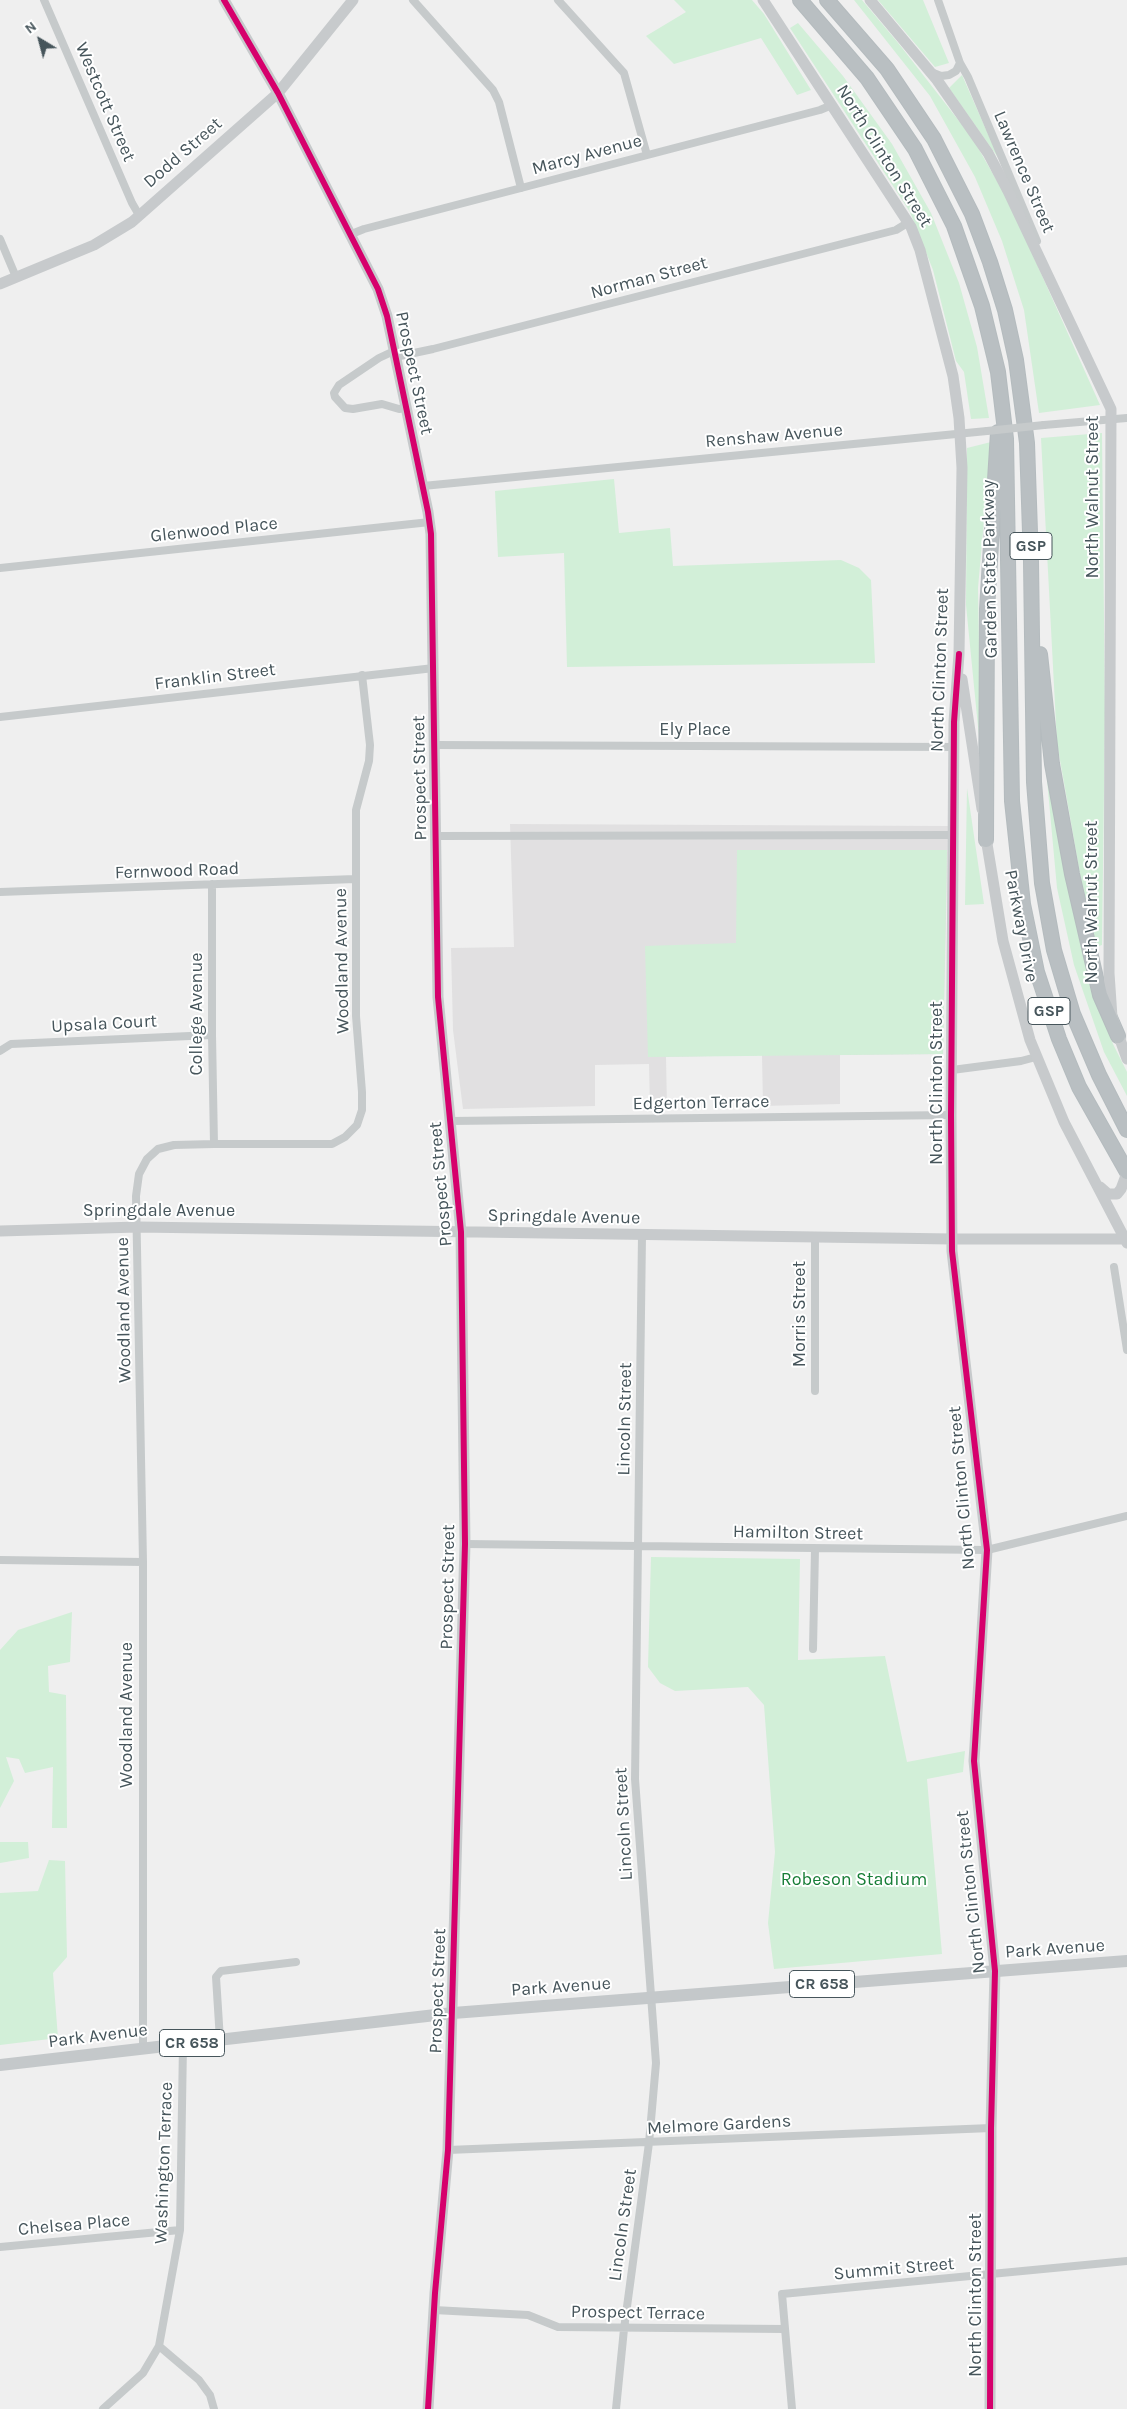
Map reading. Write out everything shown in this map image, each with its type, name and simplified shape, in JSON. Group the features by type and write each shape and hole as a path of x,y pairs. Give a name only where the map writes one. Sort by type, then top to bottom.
{"highway":[{"name":"Garden State Parkway","path":"800,0 872,84 906,134 931,178 954,226 977,290 994,354 1006,439 1012,801 1023,904 1037,972 1059,1039 1083,1095 1127,1173"},
{"name":"GSP","path":"827,0 877,56 921,118 954,176 985,246 1005,310 1019,377 1027,443 1035,816 1047,917 1063,982 1079,1030 1099,1076 1127,1130"},
{"path":"986,840 987,609 1000,389"},
{"path":"1031,562 1047,727 1057,796 1092,967 1102,1003 1118,1036"}],"main road":[{"name":"Park Avenue","path":"0,2065 453,2013 1127,1961"}],"street":[{"name":"Westcott Street","path":"44,0 132,202 140,215"},
{"name":"Prospect Street","path":"224,0 278,93 378,289 386,311 430,522 434,668 438,997 462,1232 465,1544 448,2150 434,2310 428,2409"},
{"name":"Dodd Street","path":"0,284 102,241 140,215 278,93 353,0"},
{"path":"413,0 494,90 499,102 521,188"},
{"path":"558,0 624,73 646,155"},
{"name":"North Clinton Street","path":"763,0 909,222 920,250 953,376 961,434 959,654 955,710 951,1115 952,1239 987,1550 974,1761 996,1971 991,2128 990,2409"},
{"name":"North Walnut Street","path":"870,0 929,70 988,153 1109,403 1113,419 1108,934 1111,1009 1118,1036 1126,1054"},
{"name":"Lawrence Street","path":"938,0 960,63 968,77 1023,205 1057,294"},
{"path":"929,70 938,75 945,76 956,71 960,63"},
{"name":"Marcy Avenue","path":"349,235 364,229 820,110 832,105"},
{"name":"Norman Street","path":"406,408 399,409 382,404 353,409 341,405 334,393 339,385 378,358 433,349 896,230 909,222"},
{"path":"0,239 16,277"},
{"name":"Renshaw Avenue","path":"423,486 1127,418"},
{"name":"Glenwood Place","path":"0,568 430,522"},
{"name":"Parkway Drive","path":"959,654 986,840 1003,940 1020,1007 1036,1057 1060,1114 1126,1240"},
{"name":"Franklin Street","path":"0,717 434,668"},
{"name":"Woodland Avenue","path":"143,2048 143,1562 136,1196 139,1174 147,1159 158,1149 174,1146 214,1144 332,1144 345,1137 357,1125 362,1110 362,1092 356,1016 356,810 369,761 370,745 362,675"},
{"name":"Ely Place","path":"435,746 955,747"},
{"path":"436,836 954,835"},
{"name":"Fernwood Road","path":"0,892 355,880"},
{"name":"College Avenue","path":"212,884 214,1144"},
{"name":"Upsala Court","path":"0,1051 11,1044 212,1035"},
{"path":"952,1070 1021,1061 1036,1057"},
{"name":"Edgerton Terrace","path":"451,1121 951,1115"},
{"path":"1093,1178 1108,1194 1114,1195 1121,1189 1127,1173"},
{"name":"Springdale Avenue","path":"0,1231 138,1227 1126,1240"},
{"name":"Lincoln Street","path":"616,2409 624,2329 649,2143 656,2063 635,1779 642,1235"},
{"name":"Morris Street","path":"815,1237 815,1391"},
{"path":"1114,1267 1127,1350"},
{"name":"Hamilton Street","path":"465,1544 987,1550 1127,1516"},
{"path":"812,1649 815,1549"},
{"path":"0,1560 143,1562"},
{"path":"220,2040 216,1977 221,1971 296,1962"},
{"name":"Washington Terrace","path":"103,2409 143,2372 159,2346 180,2230 183,2044"},
{"name":"Melmore Gardens","path":"448,2150 991,2128"},
{"name":"Chelsea Place","path":"0,2247 180,2230"},
{"name":"Summit Street","path":"784,2329 782,2294 1127,2261"},
{"name":"Prospect Terrace","path":"434,2310 528,2315 558,2327 784,2329"},
{"path":"784,2329 792,2409"},
{"path":"159,2346 198,2380 210,2395 214,2409"}],"shaded area":[{"path":"510,824 948,826 943,1054 840,1055 840,1104 763,1106 762,1055 666,1057 667,1108 650,1108 649,1064 595,1065 595,1106 463,1109 453,1030 451,948 514,947"}],"green space":[{"path":"674,0 752,0 764,14 811,90 797,95 761,38 674,64 646,36 686,12"},
{"path":"854,0 862,0 973,139 1009,202 1100,405 1039,413 1024,310 1002,241 975,177 930,96"},
{"path":"878,0 923,0 949,63 935,67"},
{"path":"798,23 843,76 892,144 931,213 959,283 977,347 989,418 971,419 964,372 956,361 933,270 910,212 790,28"},
{"path":"962,75 999,159 949,88"},
{"path":"1102,433 1105,713 1102,945 1093,948 1057,743 1041,438"},
{"path":"991,442 978,588 981,757 966,605 967,448"},
{"path":"614,479 619,533 670,528 673,566 841,560 859,568 871,580 875,663 567,667 564,553 498,557 495,491"},
{"path":"1046,769 1093,989 1113,1044 1127,1072 1127,1096 1104,1052 1074,965 1057,888"},
{"path":"967,788 984,904 965,905"},
{"path":"737,850 947,850 943,1054 648,1057 645,946 736,943"},
{"name":"Robeson Stadium","path":"651,1557 800,1559 798,1660 885,1656 907,1762 965,1751 963,1772 927,1779 942,1954 774,1969 768,1923 775,1852 764,1705 748,1687 675,1691 660,1683 648,1667"},
{"path":"72,1612 70,1662 48,1666 49,1692 66,1695 67,1828 52,1828 53,1767 25,1773 19,1759 6,1757 14,1781 0,1808 0,1650 18,1630"},
{"path":"0,1842 28,1842 29,1858 0,1863"},
{"path":"49,1860 65,1861 67,1957 53,1973 58,2038 0,2045 0,1893 38,1891"}],"cycle path":[{"path":"224,0 278,93 378,289 387,316 431,534 438,997 461,1232 465,1544 448,2150 435,2293 428,2409"},
{"path":"959,654 954,722 951,1115 952,1251 987,1550 974,1761 995,1971 991,2128 990,2409"}]}
